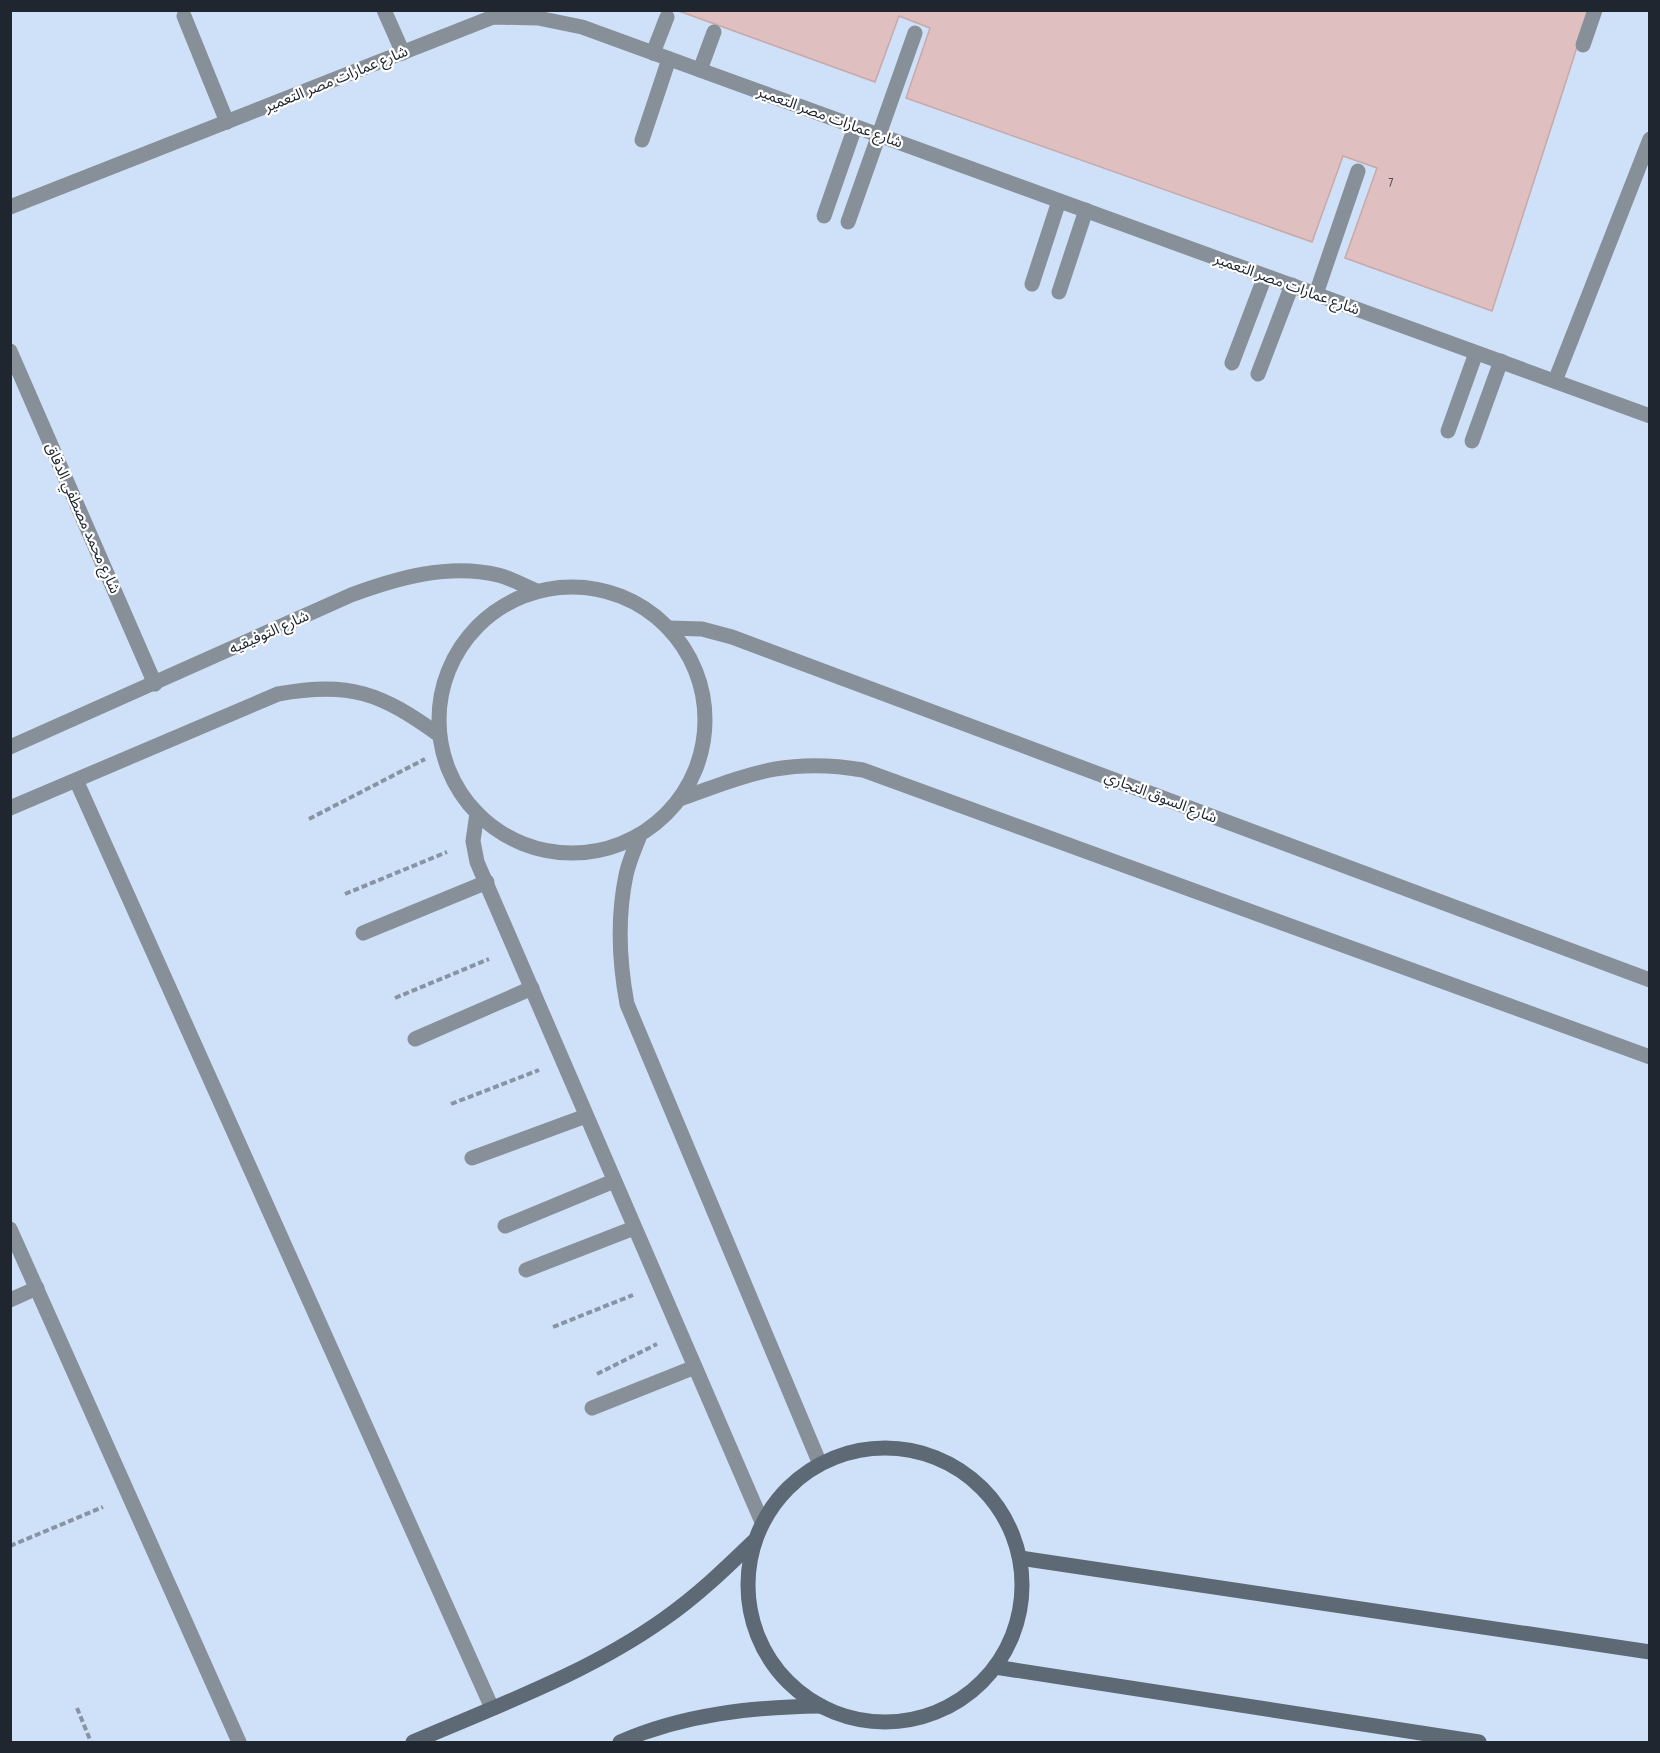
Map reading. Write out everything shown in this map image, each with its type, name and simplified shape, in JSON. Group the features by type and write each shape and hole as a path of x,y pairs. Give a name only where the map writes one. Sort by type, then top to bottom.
{"street":[{"path":"384,10 403,53"},
{"path":"1583,45 1595,10"},
{"path":"184,16 227,122"},
{"name":"شارع عمارات مصر التعمير","path":"10,207 493,17 538,18 582,27 1650,416"},
{"path":"653,53 667,17"},
{"path":"700,70 714,32"},
{"path":"848,222 915,33"},
{"path":"642,140 669,59"},
{"path":"824,216 855,127"},
{"path":"1555,381 1650,139"},
{"path":"1316,294 1358,171"},
{"path":"1032,284 1059,201"},
{"path":"1059,292 1086,210"},
{"path":"1232,363 1265,276"},
{"path":"1258,374 1292,285"},
{"name":"شارع محمد مصطفي الدقاق","path":"10,351 155,684"},
{"path":"1448,431 1476,353"},
{"path":"1472,441 1501,362"},
{"name":"شارع التوفيقيه","path":"10,747 351,595 386,582 423,574 460,571 498,575 537,591"},
{"path":"584,587 630,600 669,628 687,653 700,681 705,711 704,742 695,772 680,799 662,819 640,835 613,847 584,853 554,852 526,845 500,831 477,813 455,784 441,743 440,697 452,661 473,630 502,606 537,591 584,587"},
{"name":"شارع السوق التجاري","path":"669,628 702,629 732,637 1650,980"},
{"path":"10,808 278,694 311,688 346,689 379,698 410,714 441,743"},
{"path":"680,799 773,768 833,765 863,770 1650,1057"},
{"path":"75,780 492,1708"},
{"path":"477,813 473,842 477,862 762,1522"},
{"path":"640,835 626,873 620,910 621,973 627,1004 820,1464"},
{"path":"363,933 487,882"},
{"path":"415,1039 532,988"},
{"path":"472,1158 586,1116"},
{"path":"504,1226 614,1181"},
{"path":"10,1228 239,1743"},
{"path":"526,1270 634,1228"},
{"path":"10,1300 37,1288"},
{"path":"592,1408 695,1367"},
{"path":"891,1448 926,1454 960,1470 987,1494 1007,1524 1020,1558 1022,1596 1014,1633 995,1666 973,1690 946,1708 916,1718 883,1722 851,1718 821,1706 794,1688 773,1664 757,1635 749,1604 748,1572 754,1541 762,1522 778,1498 797,1479 820,1464 854,1451 891,1448"},
{"path":"413,1743 554,1682 629,1642 664,1619 711,1582 754,1541"},
{"path":"1020,1558 1650,1652"},
{"path":"995,1666 1479,1743"},
{"path":"621,1743 649,1731 700,1717 760,1708 821,1706"}],"path":[{"path":"309,819 441,743"},
{"path":"345,894 473,842"},
{"path":"395,998 515,948"},
{"path":"451,1104 562,1061"},
{"path":"553,1327 659,1285"},
{"path":"590,1377 679,1333"},
{"path":"10,1546 129,1496"},
{"path":"77,1708 91,1743"}],"building":[{"path":"676,10 1589,10 1492,311 1345,258 1377,168 1343,156 1312,242 906,98 930,28 899,16 875,82"}]}
